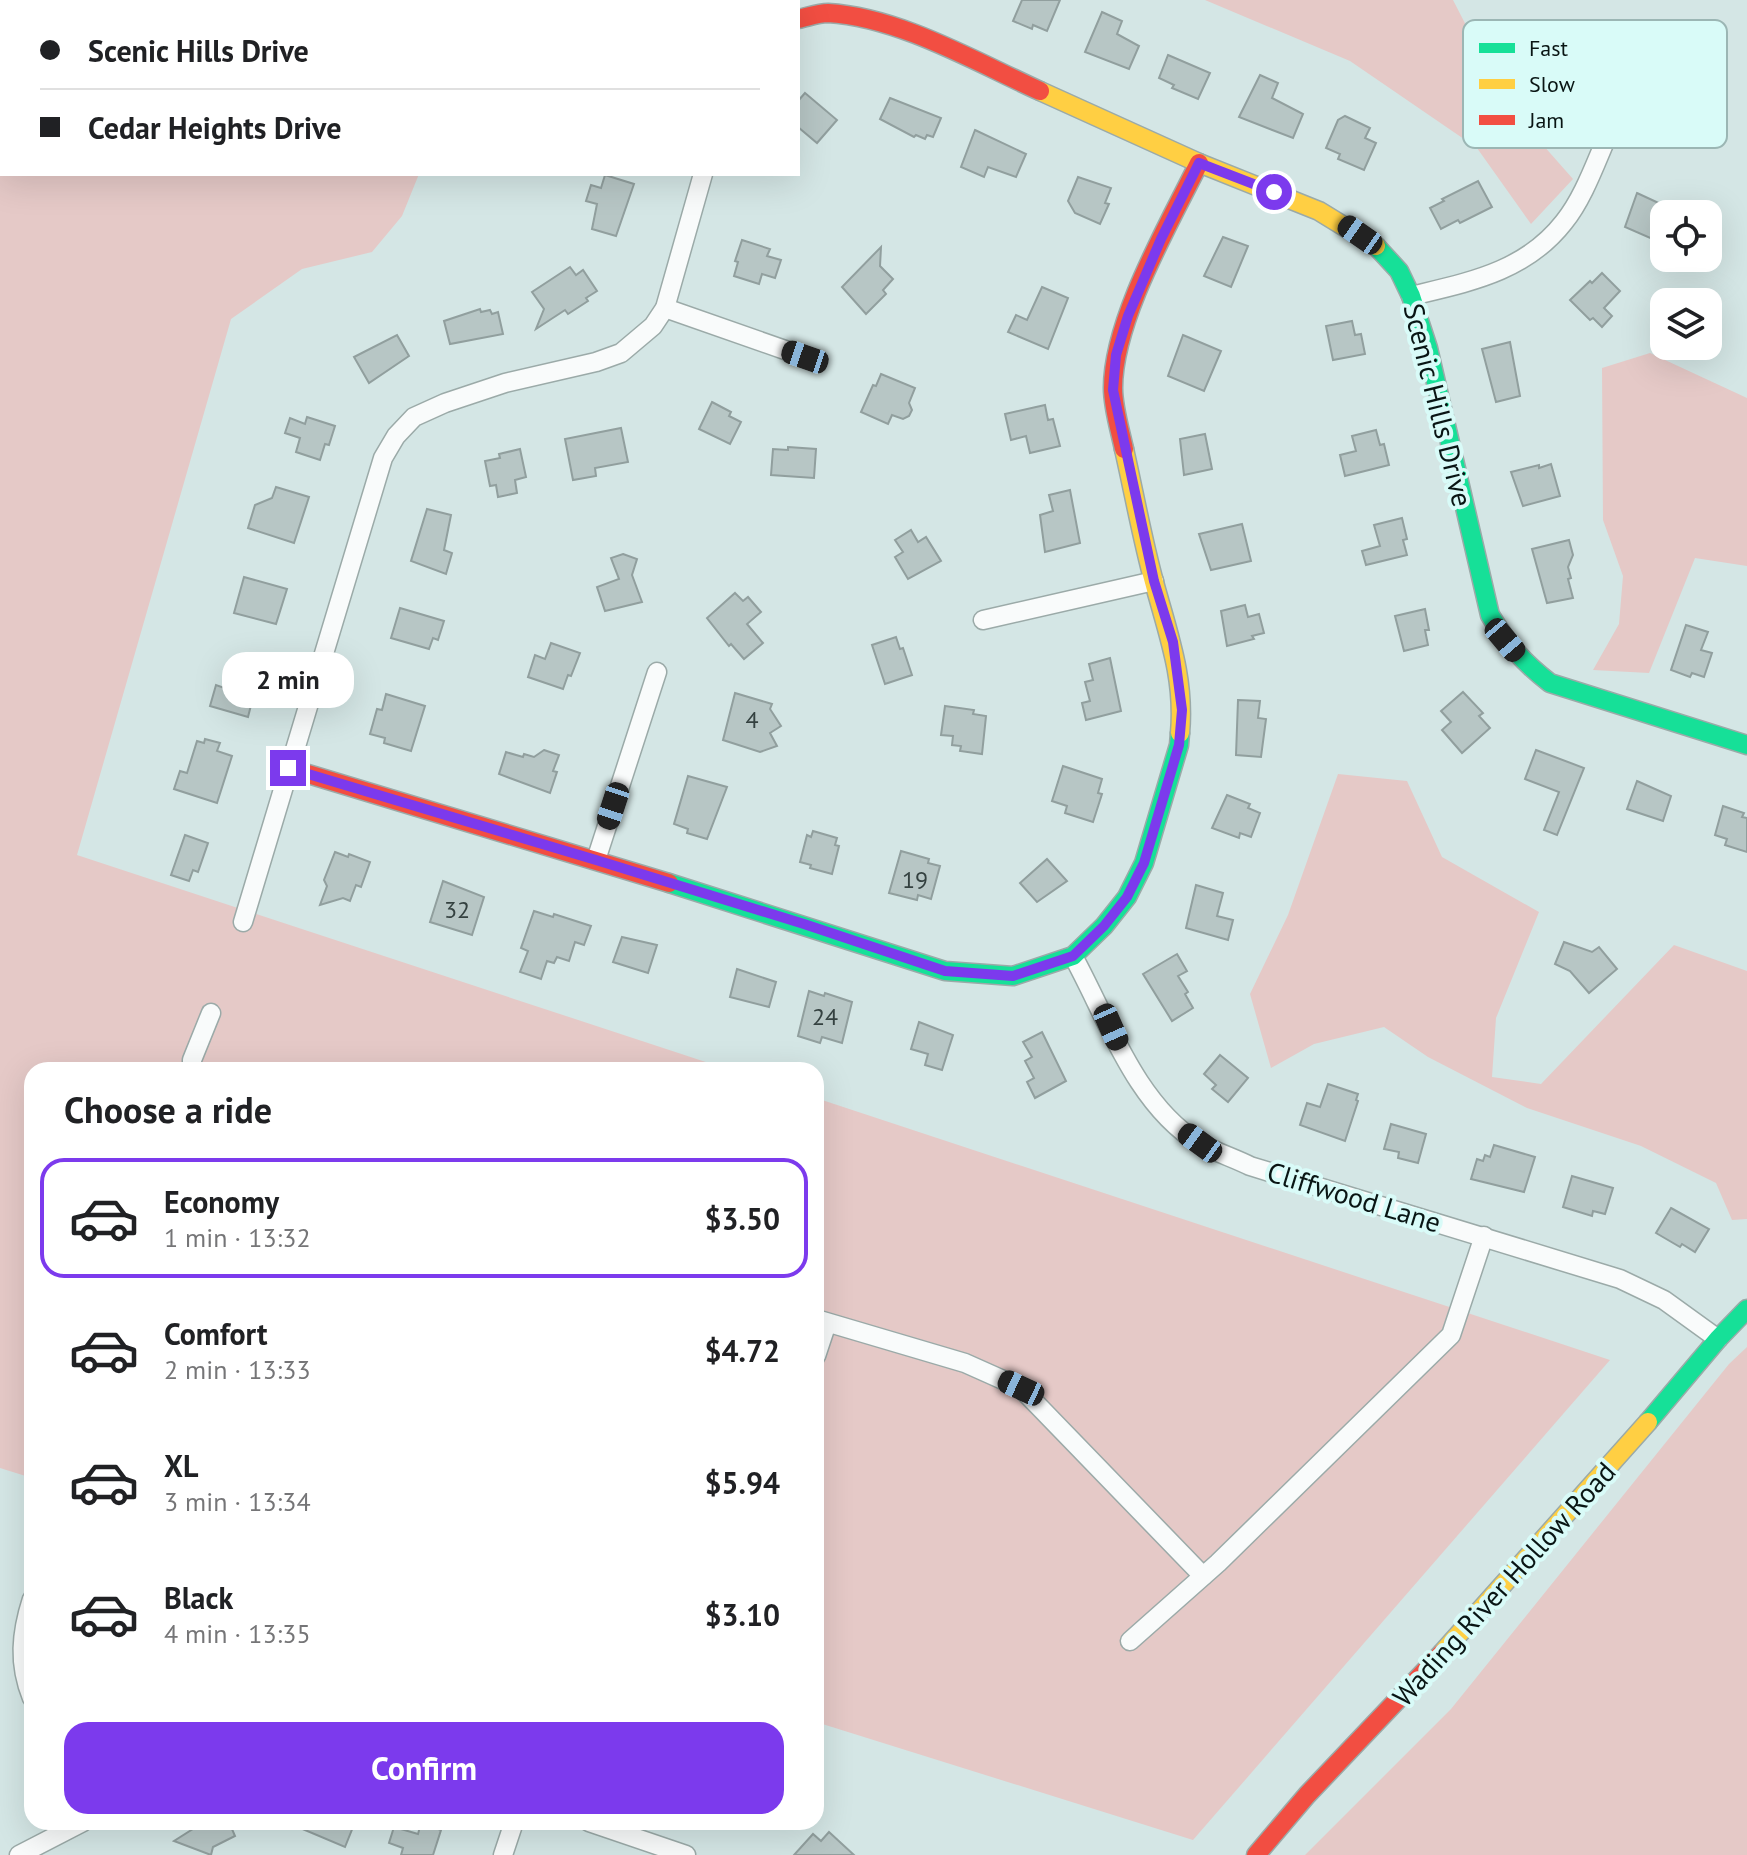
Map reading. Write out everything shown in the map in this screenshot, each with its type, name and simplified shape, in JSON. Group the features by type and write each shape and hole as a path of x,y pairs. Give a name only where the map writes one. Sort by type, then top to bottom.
{"street":[{"name":"Scenic Hills Drive","path":"800,19 825,13 863,18 919,36 1199,163 1319,211 1375,245 1399,271 1411,296 1428,348 1490,615 1505,640 1524,663 1550,683 1747,745"},
{"path":"1411,296 1462,284 1521,262 1565,221 1601,148"},
{"path":"288,768 804,924 945,971 1013,976 1073,956 1104,926 1144,863 1179,745 1182,710 1173,642 1154,581 1113,390 1116,355 1128,316 1161,239 1199,163"},
{"path":"243,922 373,485 383,458 396,436 414,417 445,403 505,383 596,362 621,353 653,326 665,308 702,176"},
{"path":"665,308 805,357"},
{"path":"983,620 1154,581"},
{"path":"596,860 657,672"},
{"name":"Cliffwood Lane","path":"1073,956 1127,1063 1156,1105 1200,1143 1250,1166 1620,1279 1664,1300 1718,1339"},
{"path":"192,1062 211,1013"},
{"path":"1130,1641 1203,1576 1451,1335 1484,1236"},
{"name":"Wading River Hollow Road","path":"1256,1855 1307,1795 1421,1676 1612,1466 1718,1339 1747,1309"},
{"path":"824,1322 965,1363 1021,1388 1203,1576"},
{"path":"24,1630 21,1641 24,1668"},
{"path":"19,1855 67,1830"},
{"path":"503,1855 511,1830"},
{"path":"613,1830 686,1855"}],"shaded area":[{"path":"1205,0 1453,0 1463,20 1463,138 1350,61"},
{"path":"1477,148 1546,148 1573,179 1531,224"},
{"path":"0,176 418,176 402,216 372,252 302,269 231,319 77,855 706,1062 24,1062 24,1476 0,1468"},
{"path":"1650,353 1650,360 1665,360 1747,398 1747,566 1695,558 1649,673 1593,670 1619,624 1623,576 1603,520 1602,368"},
{"path":"1338,774 1407,781 1442,857 1539,912 1496,1018 1492,1077 1541,1084 1674,945 1747,971 1747,1219 1732,1220 1716,1183 1641,1146 1527,1108 1428,1057 1384,1027 1314,1044 1271,1068 1250,994 1288,915"},
{"path":"824,1101 1610,1360 1193,1840 824,1725"},
{"path":"1747,1347 1747,1855 1305,1855 1451,1709 1729,1364"}],"building":[{"path":"1022,0 1060,0 1047,31 1013,21"},
{"path":"1102,12 1122,21 1117,34 1139,46 1129,69 1085,52"},
{"path":"1168,55 1210,73 1198,99 1172,88 1174,85 1159,78"},
{"path":"1260,75 1278,83 1272,98 1303,114 1293,138 1239,117"},
{"path":"805,93 837,120 817,143 800,129 800,99"},
{"path":"890,98 941,118 933,137 914,137 880,119"},
{"path":"1345,116 1370,128 1365,138 1376,143 1364,170 1338,159 1340,154 1326,148 1338,120"},
{"path":"975,130 1026,154 1016,177 988,167 984,177 961,167"},
{"path":"605,176 634,184 616,236 592,229 597,204 586,201 591,185 601,188"},
{"path":"1078,177 1111,188 1105,203 1109,204 1100,224 1075,213 1068,201"},
{"path":"1478,181 1492,207 1441,229 1430,208"},
{"path":"1637,193 1652,200 1650,238 1625,227"},
{"path":"1223,237 1248,246 1231,287 1204,276"},
{"path":"742,240 770,249 767,256 781,260 775,278 762,274 759,284 734,276"},
{"path":"881,247 880,266 893,279 883,290 886,294 866,314 842,287"},
{"path":"570,267 576,275 583,270 597,291 568,314 565,310 536,329 544,309 532,292"},
{"path":"1602,273 1620,291 1604,308 1612,316 1602,327 1570,300"},
{"path":"1042,287 1068,298 1048,349 1008,332 1016,315 1027,320"},
{"path":"480,309 481,312 490,310 492,314 498,312 503,334 450,344 444,321"},
{"path":"1352,321 1355,335 1361,334 1365,354 1333,360 1326,326"},
{"path":"397,335 409,356 369,383 354,357"},
{"path":"1183,335 1221,351 1204,391 1168,376"},
{"path":"1510,342 1520,396 1496,402 1482,349"},
{"path":"881,374 915,388 909,403 912,410 909,416 903,419 892,415 888,424 861,412"},
{"path":"712,402 731,412 729,416 741,422 730,444 699,429"},
{"path":"1045,405 1048,420 1053,419 1060,446 1030,453 1026,436 1011,440 1005,414"},
{"path":"307,417 335,426 320,460 296,452 300,438 285,433 290,418 305,424"},
{"path":"621,428 628,462 595,468 596,476 573,480 565,439"},
{"path":"1376,430 1380,445 1384,444 1389,465 1345,476 1340,455 1356,451 1352,436"},
{"path":"1205,434 1212,469 1184,475 1180,439"},
{"path":"788,447 816,449 814,478 771,475 773,449 788,450"},
{"path":"520,449 526,477 515,480 517,493 498,497 496,485 490,486 485,461"},
{"path":"1551,464 1560,496 1523,506 1511,472"},
{"path":"276,487 309,497 294,543 248,528 255,505 272,498"},
{"path":"1070,490 1080,543 1045,552 1040,515 1053,511 1049,495"},
{"path":"427,509 451,515 444,550 452,553 446,574 411,561"},
{"path":"1402,518 1407,555 1366,565 1362,551 1380,546 1374,525"},
{"path":"1242,524 1251,561 1211,570 1199,534"},
{"path":"911,530 918,542 926,537 941,561 908,579 895,557 903,552 895,540"},
{"path":"1569,540 1573,555 1568,567 1571,578 1568,579 1573,598 1547,603 1532,549"},
{"path":"623,554 637,559 632,575 642,602 605,611 597,587 619,579 611,558"},
{"path":"244,577 287,589 276,624 234,613"},
{"path":"735,593 743,601 748,597 761,612 747,624 763,643 744,659 731,644 729,646 707,618"},
{"path":"1245,605 1248,617 1259,614 1264,633 1227,646 1221,611"},
{"path":"400,608 444,621 438,640 433,638 429,649 391,638"},
{"path":"1425,609 1428,645 1404,651 1395,616"},
{"path":"1686,625 1708,632 1701,650 1712,653 1704,677 1692,673 1690,677 1671,670"},
{"path":"896,637 912,675 885,684 872,645"},
{"path":"551,643 580,653 563,689 528,677 535,655 545,659"},
{"path":"239,655 262,662 248,717 210,706 216,685 227,689"},
{"path":"1110,658 1121,711 1086,720 1082,703 1090,701 1085,682 1093,680 1089,664"},
{"path":"1463,692 1483,713 1479,716 1490,728 1462,753 1442,730 1451,722 1441,711"},
{"path":"735,693 772,704 770,709 781,726 770,733 777,746 760,752 723,740"},
{"path":"386,694 425,706 411,751 384,743 385,738 370,734 377,709 382,710"},
{"path":"1238,700 1260,701 1258,718 1266,719 1261,757 1236,755"},
{"path":"945,706 974,710 973,714 986,716 982,754 960,751 961,746 952,745 953,736 941,735"},
{"path":"205,739 220,743 217,751 232,756 217,803 174,789 180,771 187,773 197,741 204,743"},
{"path":"544,750 559,755 550,793 499,774 506,752 534,757"},
{"path":"1536,750 1584,768 1557,835 1544,830 1559,792 1525,779"},
{"path":"1063,766 1102,779 1098,793 1102,794 1093,822 1065,813 1067,806 1052,801"},
{"path":"688,776 727,787 707,839 687,833 688,829 674,824"},
{"path":"1637,781 1671,796 1663,821 1627,809"},
{"path":"1227,795 1250,804 1248,808 1260,813 1251,837 1240,833 1239,838 1212,828"},
{"path":"1723,806 1744,813 1742,817 1747,818 1747,852 1725,845 1727,839 1715,835"},
{"path":"813,831 837,838 835,845 839,846 832,874 800,862 807,835 811,837"},
{"path":"185,835 208,843 198,872 193,870 189,881 171,875"},
{"path":"901,851 929,859 928,863 940,866 931,899 918,895 917,900 889,893"},
{"path":"335,852 370,862 361,887 356,885 350,901 343,898 320,905 327,886 324,880"},
{"path":"1047,859 1067,881 1037,902 1020,883"},
{"path":"443,881 484,897 472,935 430,922"},
{"path":"1196,885 1223,893 1217,916 1233,920 1228,940 1186,928"},
{"path":"534,911 591,926 584,945 575,942 569,961 557,957 554,963 547,961 541,979 520,972 528,951 521,948"},
{"path":"622,937 657,945 648,973 613,962"},
{"path":"1564,942 1592,952 1599,947 1617,969 1589,993 1570,971 1555,964"},
{"path":"1177,954 1187,971 1178,976 1193,1008 1172,1021 1143,974"},
{"path":"737,969 776,982 769,1007 730,997"},
{"path":"809,991 852,1002 842,1043 822,1037 820,1043 798,1036"},
{"path":"919,1022 953,1035 942,1070 925,1065 928,1054 911,1049"},
{"path":"1042,1032 1066,1081 1035,1098 1027,1082 1034,1078 1025,1061 1032,1057 1023,1042"},
{"path":"1220,1055 1248,1078 1228,1102 1212,1089 1216,1085 1204,1074"},
{"path":"1328,1084 1358,1094 1345,1141 1300,1125 1307,1103 1320,1107"},
{"path":"1391,1124 1426,1134 1418,1163 1398,1158 1399,1152 1384,1149"},
{"path":"1494,1145 1535,1157 1524,1192 1471,1179 1477,1159 1483,1161 1485,1155 1490,1157"},
{"path":"1572,1176 1613,1188 1605,1214 1593,1211 1592,1216 1563,1207"},
{"path":"1671,1208 1709,1229 1695,1252 1656,1233"},
{"path":"191,1830 232,1830 235,1836 213,1847 211,1855 174,1841"},
{"path":"305,1830 352,1830 345,1847"},
{"path":"393,1830 418,1834 419,1830 441,1830 433,1855 401,1855 403,1848 389,1843"},
{"path":"829,1832 854,1855 794,1855 813,1834 821,1841"}],"traffic: fast":[{"path":"1376,246 1399,271 1411,296 1428,348 1490,615 1503,635 1524,660 1550,683 1747,745"},
{"path":"669,883 945,971 1013,976 1073,956 1104,926 1127,897 1144,863 1180,733"},
{"path":"1648,1422 1747,1309"}],"traffic: slow":[{"path":"1040,91 1199,163 1319,211 1376,246"},
{"path":"1124,449 1178,675 1180,733"},
{"path":"1442,1653 1648,1422"}],"traffic: jam":[{"path":"800,18 828,13 882,23 937,43 1040,91"},
{"path":"1124,449 1113,388 1122,333 1145,273 1199,163"},
{"path":"288,768 669,883"},
{"path":"1256,1855 1307,1795 1442,1653"}],"route":[{"path":"288,768 804,924 945,971 1013,976 1073,956 1104,926 1127,897 1144,863 1179,745 1182,710 1173,642 1154,581 1119,426 1113,390 1116,355 1128,316 1161,239 1199,163 1274,192"}]}
